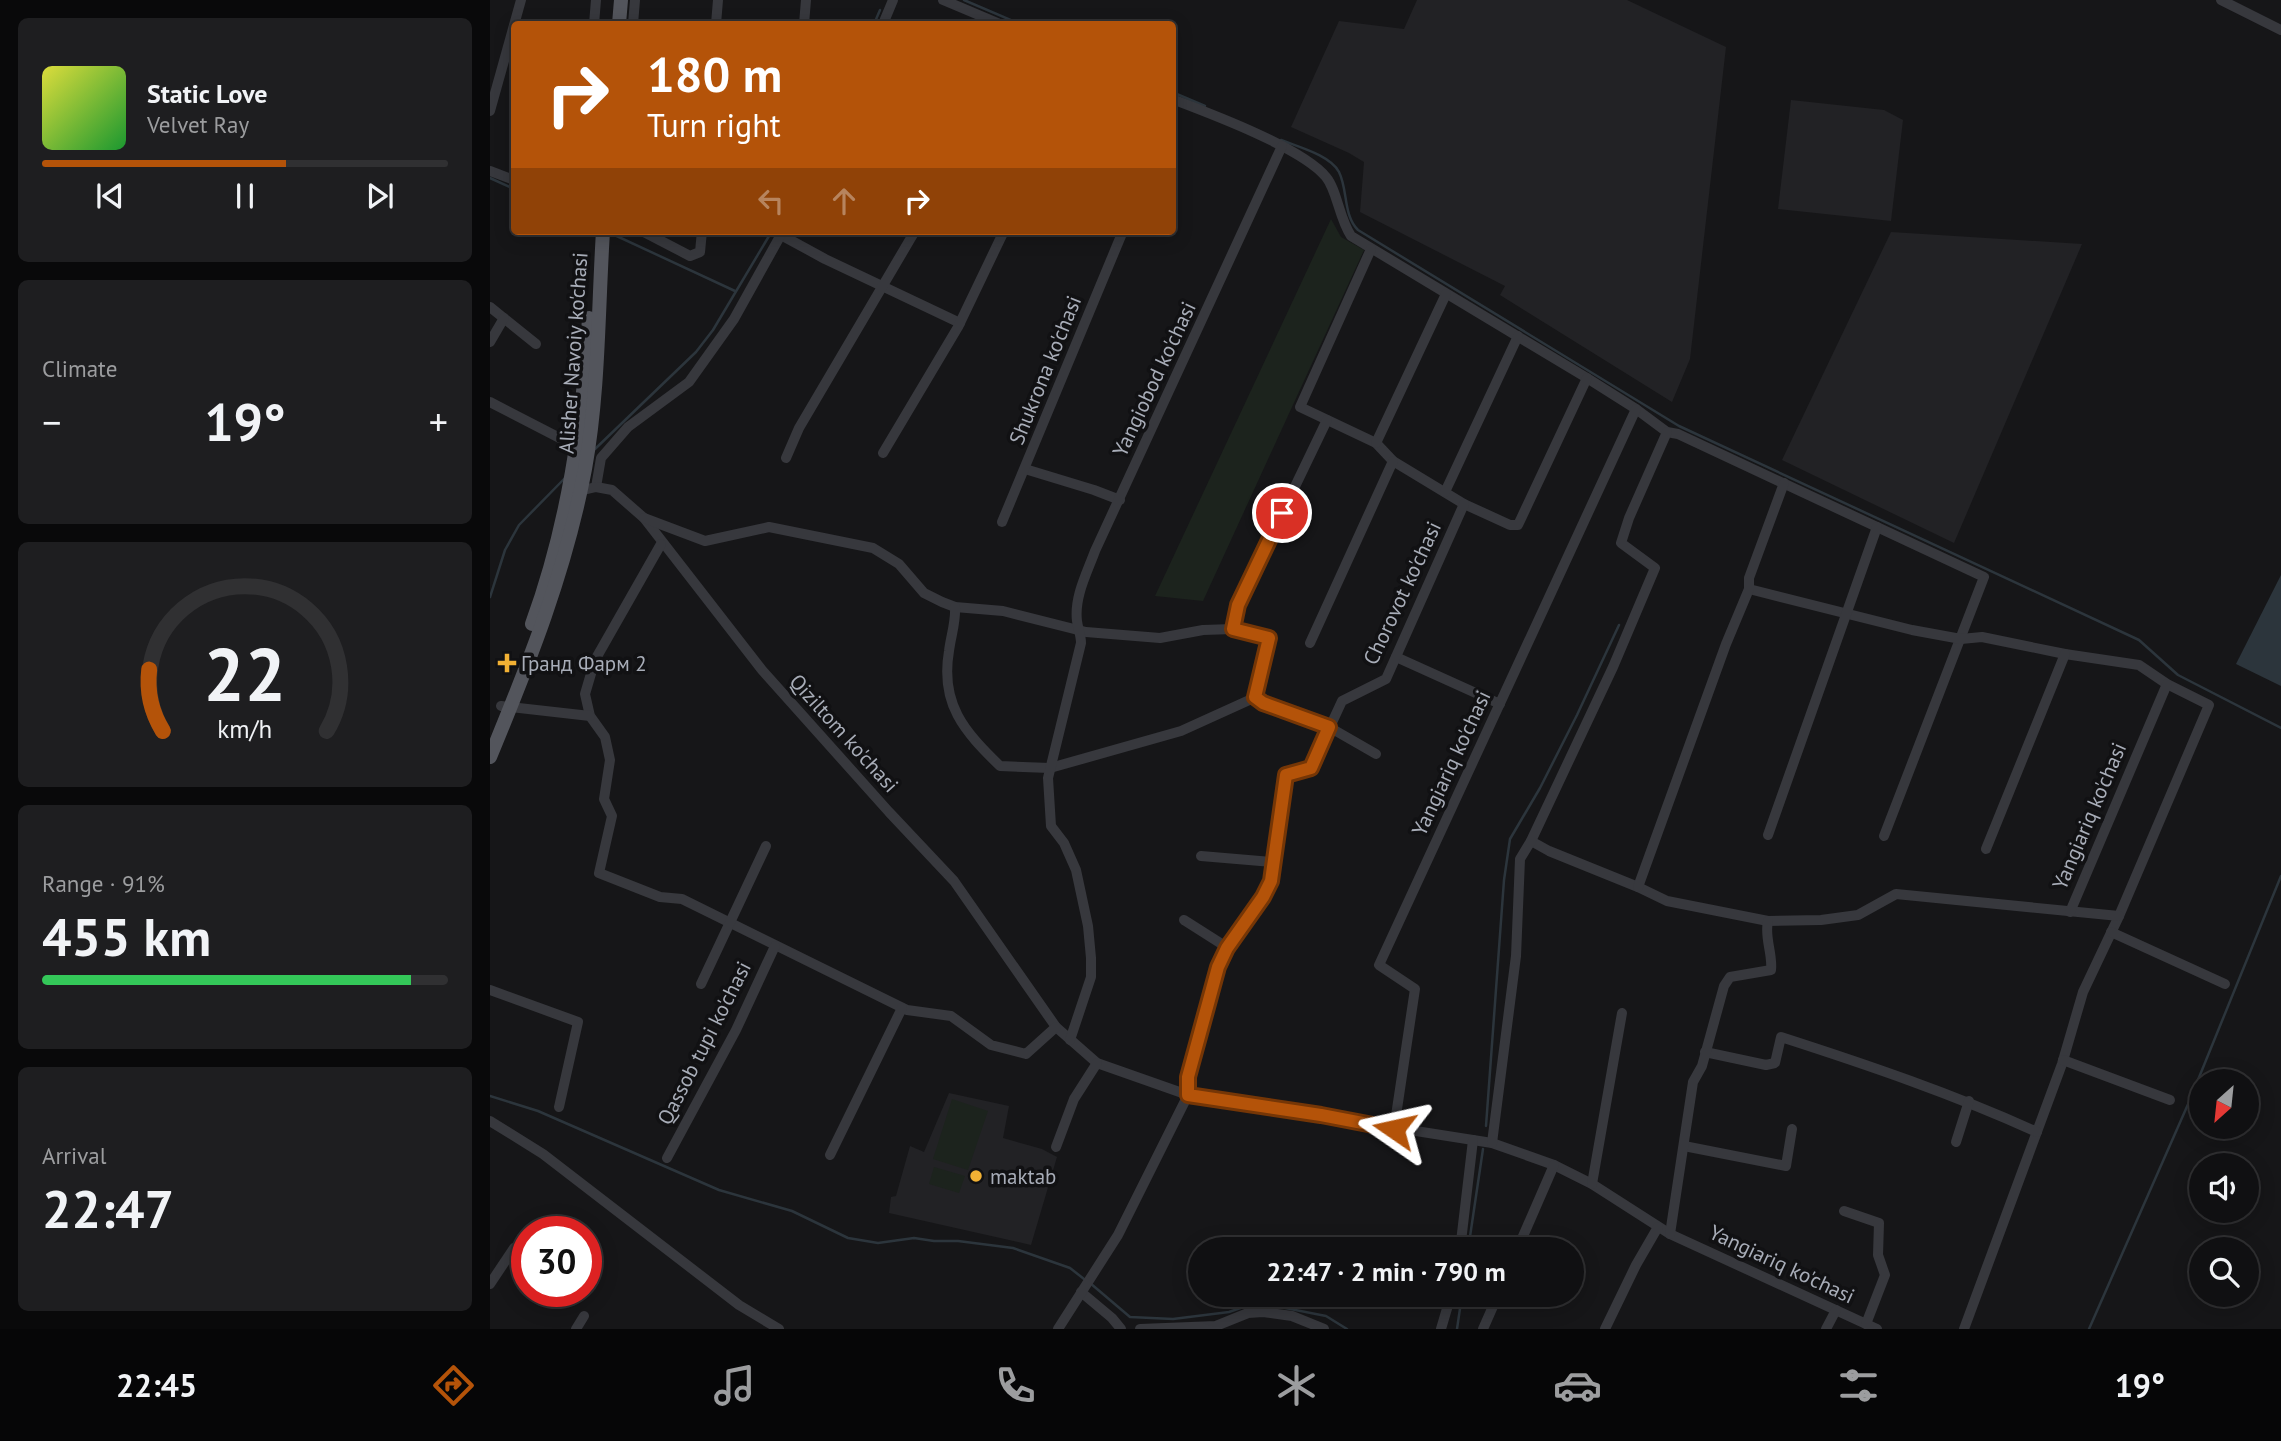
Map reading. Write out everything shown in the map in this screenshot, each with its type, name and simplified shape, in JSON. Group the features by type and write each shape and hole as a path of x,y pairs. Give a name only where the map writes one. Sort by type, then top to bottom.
{"main road":[{"path":"609,21 611,0"},
{"path":"618,21 621,0"},
{"name":"Alisher Navoiy ko'chasi","path":"490,757 505,707 554,591 575,492 579,460 595,391 598,237"},
{"name":"Alisher Navoiy ko'chasi","path":"490,733 505,707"}],"street":[{"path":"515,21 521,0"},
{"path":"594,21 596,0"},
{"path":"634,21 635,0"},
{"path":"716,21 718,0"},
{"path":"804,21 806,0"},
{"path":"884,21 893,0"},
{"path":"943,0 992,21"},
{"path":"2221,0 2281,30"},
{"path":"490,111 511,36"},
{"path":"1176,99 1306,159 1327,177 1342,224 1351,236 1587,378 1667,432 1678,434 1984,577 1884,836"},
{"name":"Yangiobod ko'chasi","path":"1081,631 1077,623 1079,593 1095,551 1282,146"},
{"path":"490,171 511,179"},
{"path":"650,235 690,256 701,252 702,235"},
{"path":"575,492 596,487 601,458 628,427 689,382 734,319 781,235"},
{"path":"785,235 825,259 960,323"},
{"path":"786,458 799,428 913,235"},
{"path":"883,453 960,323 1002,235"},
{"name":"Shukrona ko'chasi","path":"1002,522 1121,235"},
{"path":"1371,249 1300,407 1376,443 1393,461 1464,504 1510,525 1518,525 1587,378"},
{"path":"1376,443 1446,294"},
{"path":"490,307 536,344"},
{"path":"490,342 503,318"},
{"path":"1445,492 1518,336"},
{"path":"490,402 579,460"},
{"name":"Yangiariq ko'chasi","path":"1394,1129 1415,989 1379,965 1636,409"},
{"path":"1233,629 1238,605 1327,420"},
{"path":"1492,1143 1516,956 1520,859 1613,667 1655,568 1621,543 1629,518 1667,432"},
{"path":"1310,643 1393,461"},
{"path":"1025,469 1094,489 1120,500"},
{"path":"1638,887 1721,657 1749,589 1749,578 1784,483"},
{"name":"Qiziltom ko'chasi","path":"596,487 612,490 644,518 661,544 762,670 954,881 1056,1027 1097,1063"},
{"name":"Chorovot ko'chasi","path":"1273,862 1286,775 1311,768 1342,701 1386,679 1464,504"},
{"path":"644,518 705,541 769,527 873,548 899,564 924,593 956,607 1003,611 1081,631 1160,638 1203,630 1233,629 1269,638 1255,697"},
{"path":"1768,835 1877,527"},
{"name":"Qassob tupi ko'chasi","path":"661,544 595,660 585,694 590,716 605,737 610,760 604,799 612,816 599,873 660,897 682,899 902,1008 951,1016 992,1045 1026,1054 1056,1027"},
{"path":"1749,589 1912,630 1961,639 1982,637 2066,654 2139,664 2167,684 2209,705 2119,916 2083,992 2063,1060 1964,1329"},
{"path":"956,607 956,623 948,653 948,697 969,735 1000,766 1050,768 1181,731 1255,697"},
{"path":"1070,1040 1091,977 1091,958 1088,926 1076,870 1064,843 1051,826 1048,778 1081,643 1081,631"},
{"path":"1986,849 2066,654"},
{"path":"1396,657 1500,704"},
{"name":"Yangiariq ko'chasi","path":"1531,841 1667,901 1768,921 1822,920 1858,915 1896,894 2070,912 2167,684"},
{"path":"1255,697 1263,703 1329,727 1376,754"},
{"path":"505,707 590,716"},
{"path":"701,984 766,846"},
{"path":"1058,1329 1118,1235 1188,1095 1188,1077 1218,967 1227,948 1271,881 1273,862 1201,856"},
{"path":"2070,912 2119,916"},
{"path":"1184,920 1227,948"},
{"path":"1670,1234 1693,1082 1702,1066 1724,986 1730,977 1771,970 1768,921"},
{"path":"2111,932 2225,984"},
{"name":"Qassob tupi ko'chasi","path":"667,1158 736,1030 775,946"},
{"path":"490,990 578,1023 559,1107"},
{"path":"830,1155 902,1008"},
{"path":"1592,1184 1622,1013"},
{"path":"1705,1052 1766,1065 1775,1063 1781,1037 1969,1101 2037,1132"},
{"path":"2063,1060 2170,1100"},
{"path":"1056,1147 1074,1099 1097,1063 1188,1095 1473,1140 1462,1237"},
{"path":"1956,1142 1969,1101"},
{"path":"490,1121 543,1154 739,1306 779,1329"},
{"path":"1684,1146 1786,1166 1792,1129"},
{"name":"Yangiariq ko'chasi","path":"1473,1140 1492,1143 1554,1165 1592,1184 1670,1234 1872,1326"},
{"path":"1523,1237 1554,1165"},
{"path":"1844,1211 1879,1223 1878,1255 1885,1275 1872,1326"},
{"path":"1605,1329 1658,1227"},
{"path":"490,1284 511,1252"},
{"path":"1081,1292 1121,1328 1134,1329"},
{"path":"1441,1329 1447,1307"},
{"path":"1483,1329 1493,1307"},
{"path":"1826,1329 1836,1310"},
{"path":"1140,1329 1226,1325 1248,1313 1263,1312 1292,1316 1324,1329"},
{"path":"576,1329 584,1317"}],"shaded area":[{"path":"1417,0 1627,0 1726,47 1690,359 1672,402 1500,295 1505,286 1360,212 1364,162 1291,127 1339,21 1404,29"},
{"path":"1791,100 1884,110 1903,120 1891,221 1778,209"},
{"path":"1331,219 1341,237 1364,250 1203,601 1155,596"},
{"path":"1891,232 2082,244 1954,543 1782,460"},
{"path":"2281,575 2281,686 2236,664"},
{"name":"maktab","path":"949,1093 1009,1106 1003,1138 1042,1149 1057,1157 1031,1245 889,1213 891,1197 896,1196 910,1146 924,1152"},
{"path":"952,1099 988,1111 968,1170 933,1159"},
{"path":"934,1167 965,1176 959,1193 929,1184"}],"waterway":[{"path":"964,0 1013,21"},
{"path":"875,21 880,10"},
{"path":"1176,94 1205,106"},
{"path":"1281,140 1313,152 1335,166 1342,179 1350,217 1358,230 1679,426 2139,640 2178,675 2281,728"},
{"path":"490,178 511,188"},
{"path":"614,235 735,291"},
{"path":"595,449 696,352 713,330 770,235"},
{"path":"490,597 505,550 519,525 565,478"},
{"path":"1486,1126 1504,880 1510,839 1540,788 1619,625"},
{"path":"2089,1329 2189,1102 2281,876"},
{"path":"490,1096 538,1111 719,1190 792,1211 848,1238 878,1243 914,1238 1013,1248 1070,1268 1084,1279"},
{"path":"1470,1237 1483,1149"},
{"path":"1090,1283 1130,1317 1173,1319 1229,1312 1252,1304 1265,1304 1326,1316 1347,1329"},
{"path":"1457,1329 1460,1307"}],"place":[{"name":"Гранд Фарм 2","path":"507,663"},
{"name":"maktab","path":"976,1176"}],"route":[{"path":"1282,513 1238,605 1233,629 1269,638 1255,697 1263,703 1329,727 1311,768 1286,775 1271,881 1227,948 1218,967 1188,1077 1188,1095 1394,1129"}]}
